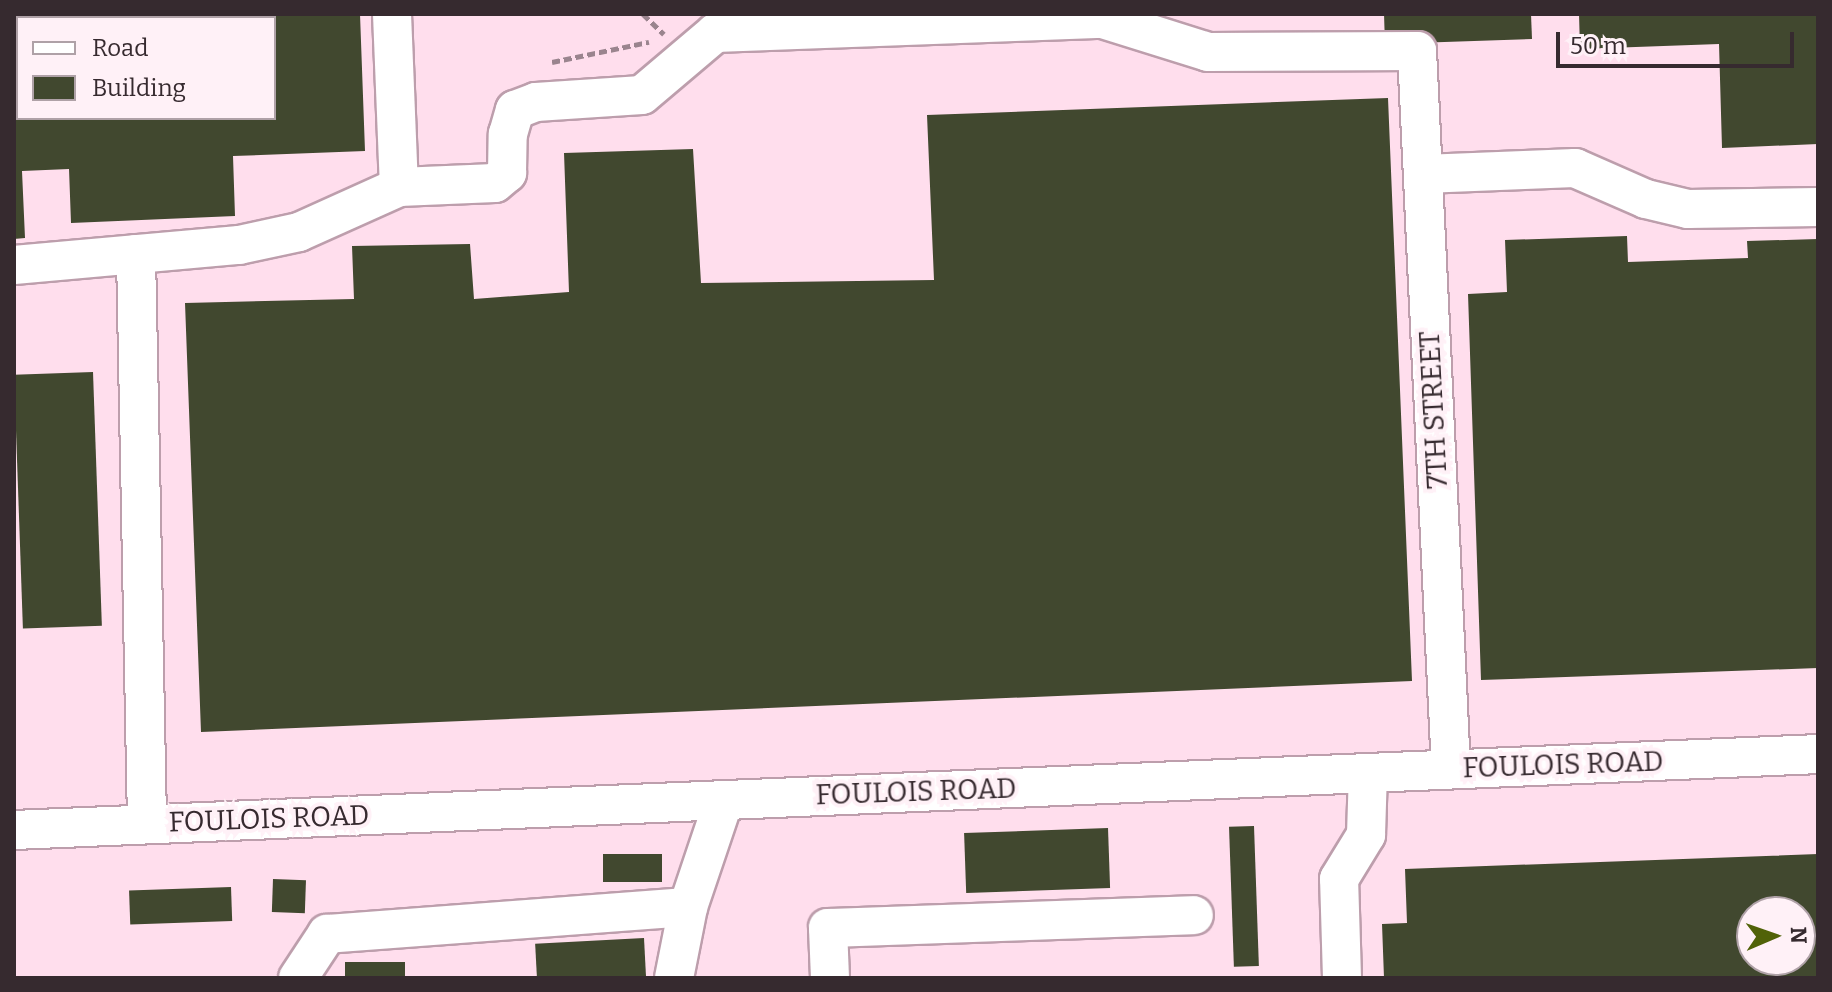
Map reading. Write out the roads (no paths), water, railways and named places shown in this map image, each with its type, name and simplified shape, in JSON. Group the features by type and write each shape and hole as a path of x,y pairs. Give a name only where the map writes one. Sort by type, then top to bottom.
{"street":[{"path":"392,14 399,187"},
{"name":"7TH STREET","path":"842,21 1103,19 1208,52 1417,51 1451,769"},
{"path":"14,265 239,245 299,232 399,187 495,183 507,173 508,134 515,110 536,102 642,95 715,33 842,21"},
{"path":"1423,174 1575,168 1646,199 1688,209 1818,207"},
{"path":"136,254 147,824"},
{"name":"FOULOIS ROAD","path":"14,830 1818,754"},
{"path":"1342,978 1339,879 1366,835 1368,773"},
{"path":"674,978 688,907 724,800"},
{"path":"298,978 327,934 688,907"},
{"path":"830,978 828,928 1194,915"}]}
